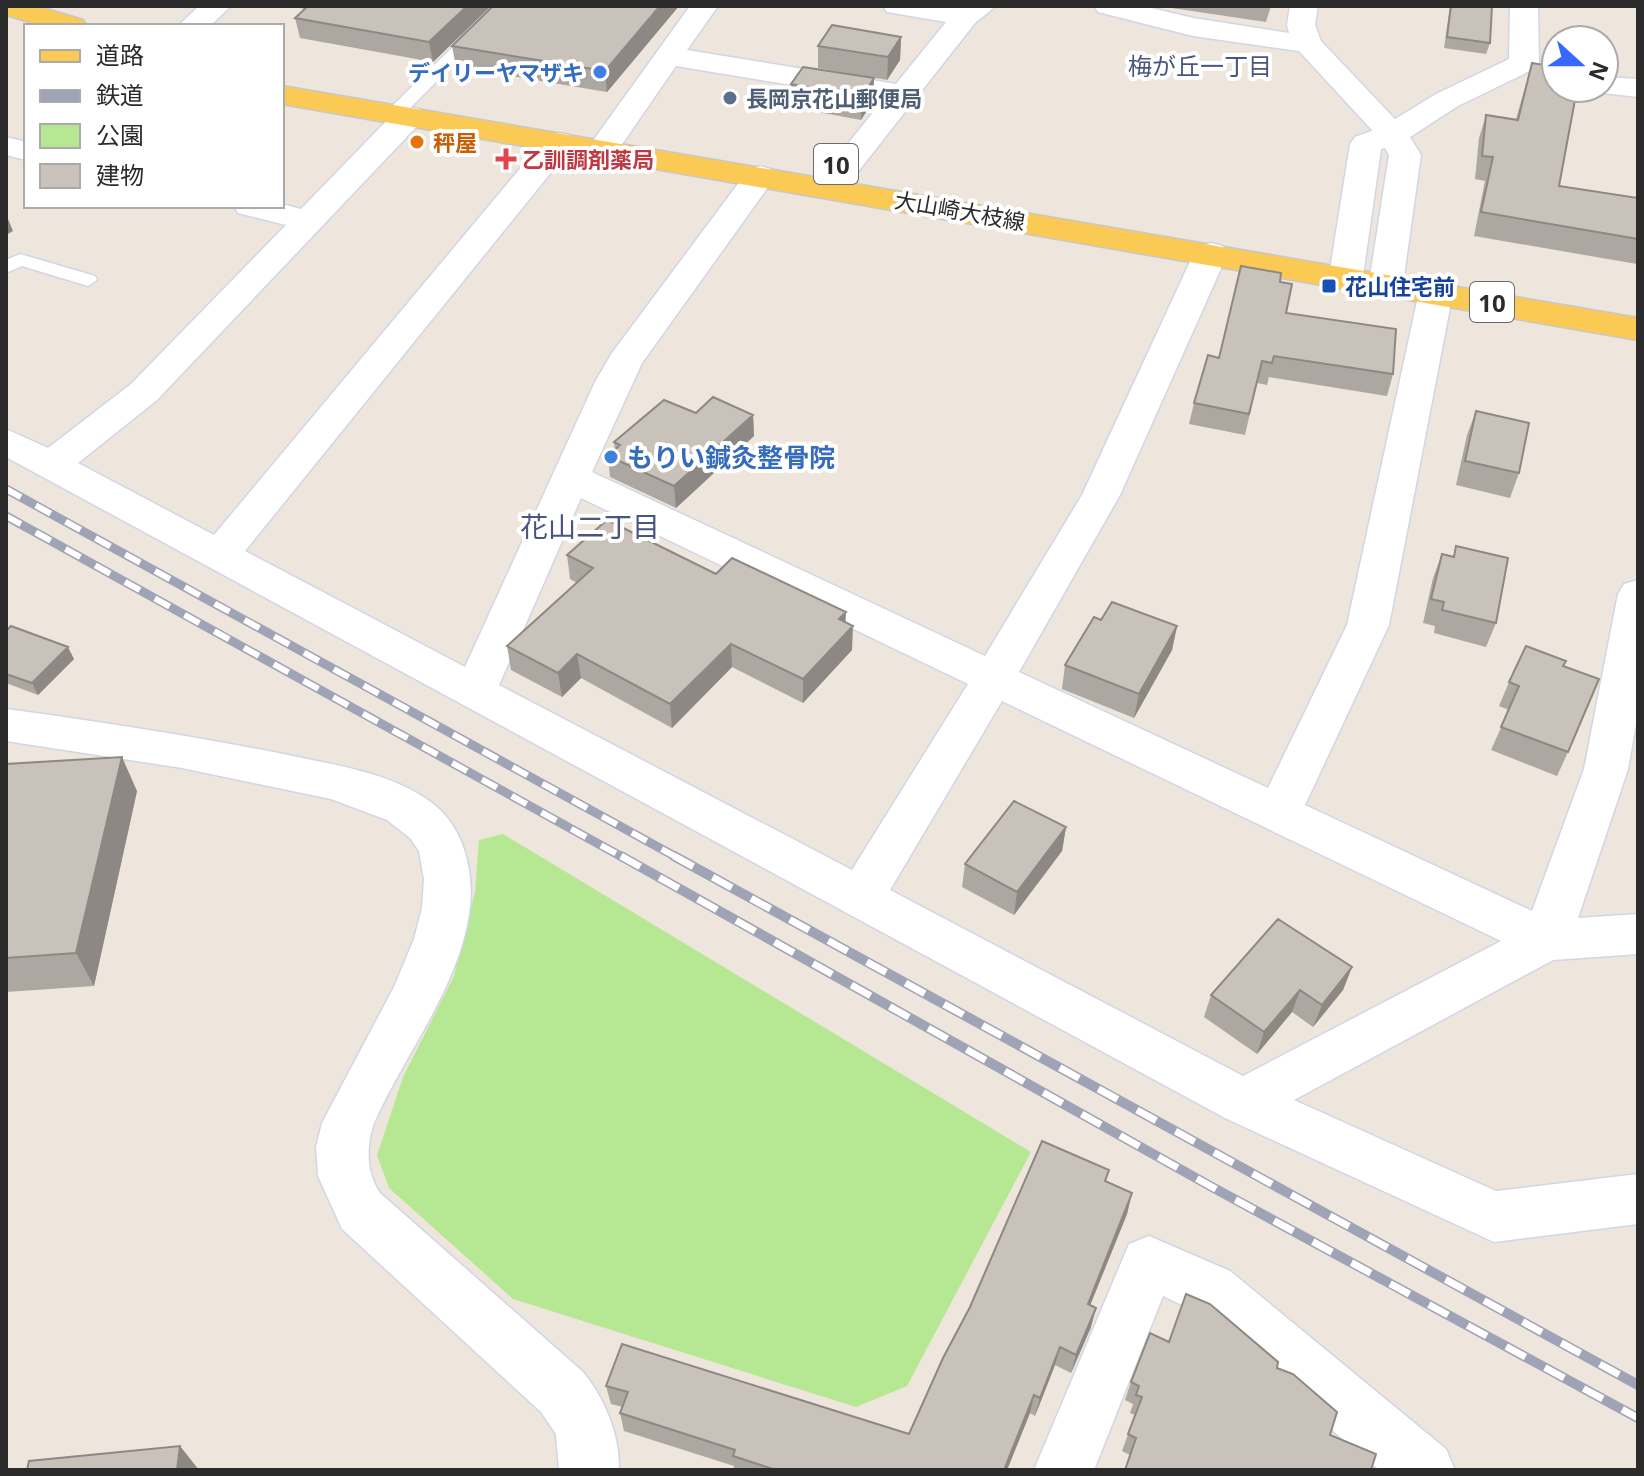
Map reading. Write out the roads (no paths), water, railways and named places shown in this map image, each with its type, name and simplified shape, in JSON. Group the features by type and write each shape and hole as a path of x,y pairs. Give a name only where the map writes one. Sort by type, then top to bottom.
{"main road":[{"path":"6,6 66,24"},
{"name":"大山崎大枝線","path":"284,73 406,108 559,142 611,138 760,176 1211,253 1348,263"},
{"name":"大山崎大枝線","path":"284,95 406,108 611,138 846,166 1388,270 1638,301"},
{"name":"大山崎大枝線","path":"1388,270 1436,292 1638,329"}],"street":[{"path":"194,24 217,6"},
{"path":"611,138 704,6"},
{"path":"897,6 973,12"},
{"path":"1108,6 1221,32 1308,44"},
{"path":"1304,6 1301,25 1308,44 1393,134 1405,155 1388,270"},
{"path":"1348,263 1366,144 1393,134 1447,100 1524,63 1524,6"},
{"path":"846,166 901,94 973,12"},
{"path":"669,56 901,94"},
{"path":"1515,69 1540,75"},
{"path":"51,465 144,392 307,220 406,108"},
{"path":"220,555 559,142"},
{"path":"475,691 598,414 625,361 760,176"},
{"path":"258,208 307,220"},
{"path":"860,898 1101,495 1211,253"},
{"path":"1278,813 1368,625 1436,292"},
{"path":"6,441 1243,1102 1494,1217 1638,1199"},
{"path":"572,478 1546,940"},
{"path":"1546,940 1606,769 1634,641 1638,594"},
{"path":"6,725 239,761 329,781 406,808 429,827 447,865 443,925 431,960 344,1135 342,1173 351,1197 361,1211 574,1406 583,1425 590,1456 589,1470"},
{"path":"1243,1102 1546,940 1638,934"},
{"path":"1064,1470 1149,1262 1210,1290 1425,1470"}],"lane":[{"path":"406,108 504,6"},
{"path":"6,267 20,260 88,280"}],"railway":[{"path":"6,489 678,858"},
{"path":"6,516 624,858"},
{"path":"621,856 1212,1187 1638,1418"},
{"path":"674,856 1638,1385"}],"place":[{"name":"デイリーヤマザキ","path":"600,72"},
{"name":"長岡京花山郵便局","path":"730,98"},
{"name":"秤屋","path":"417,142"},
{"name":"乙訓調剤薬局","path":"506,159"},
{"name":"花山住宅前","path":"1329,286"},
{"name":"もりい鍼灸整骨院","path":"611,457"}],"district":[{"name":"梅が丘一丁目","path":"1200,65"},
{"name":"花山二丁目","path":"590,526"}]}
